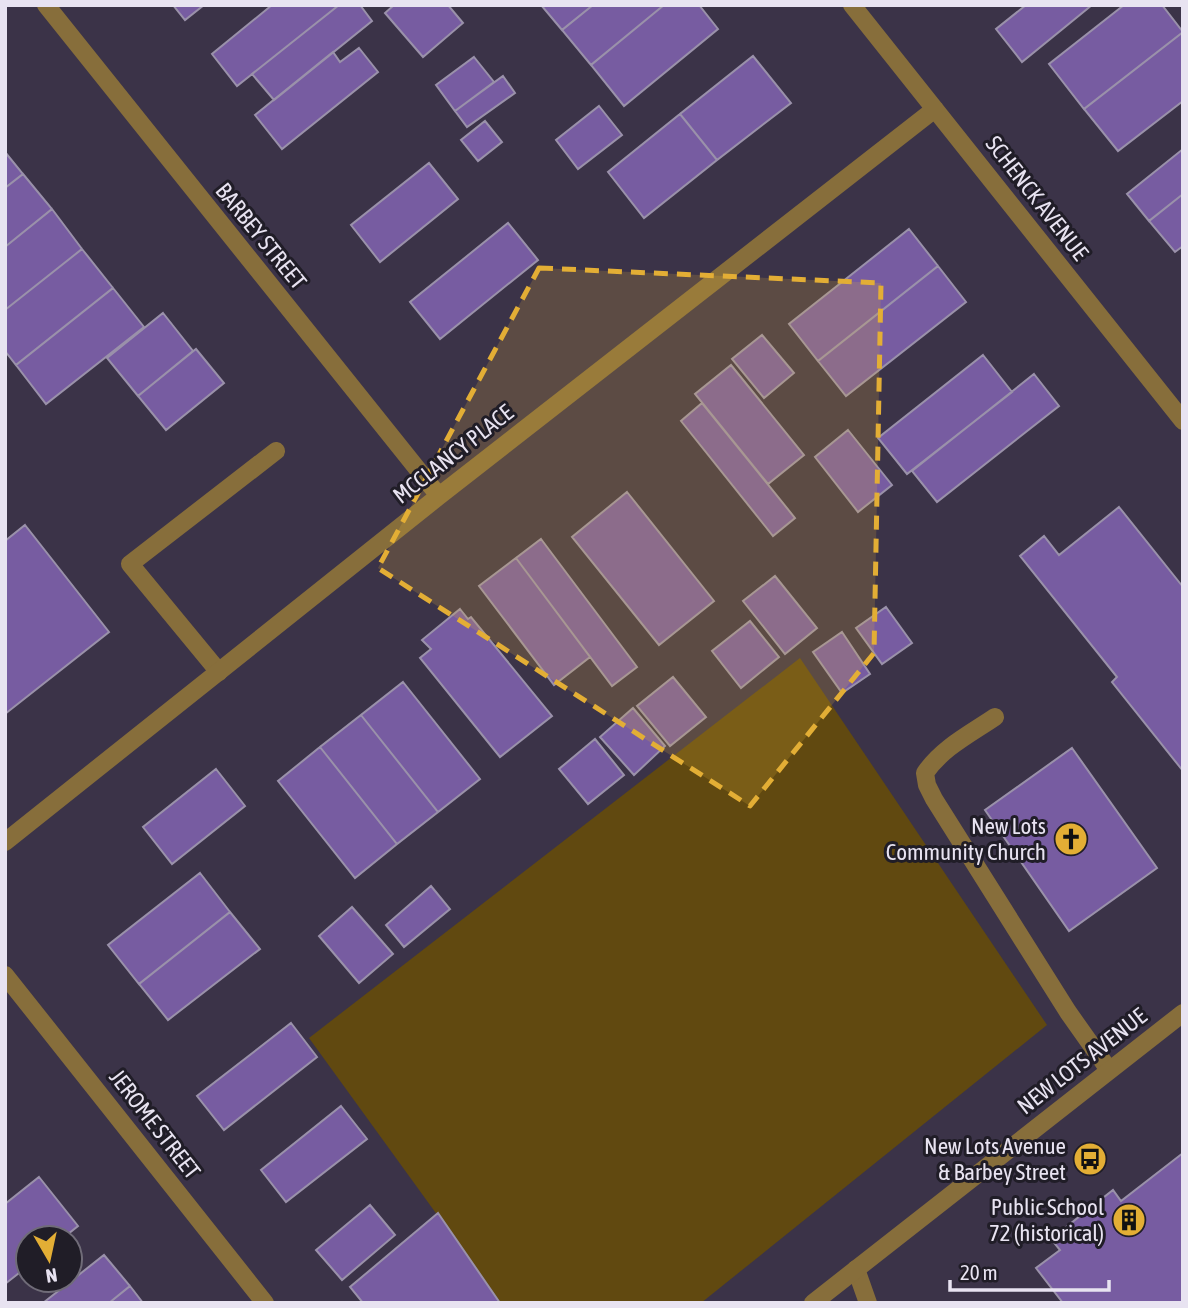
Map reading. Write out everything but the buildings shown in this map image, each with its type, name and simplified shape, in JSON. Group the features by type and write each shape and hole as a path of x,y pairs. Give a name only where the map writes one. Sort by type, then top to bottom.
{"street":[{"name":"BARBEY STREET","path":"46,5 439,496"},
{"name":"SCHENCK AVENUE","path":"852,5 1183,421"},
{"name":"MCCLANCY PLACE","path":"5,842 439,496 935,109"},
{"path":"219,672 130,564 276,451"},
{"path":"995,717 933,761 925,773 927,785 933,799 1061,1001 1109,1070"},
{"name":"JEROME STREET","path":"5,975 265,1303"},
{"name":"NEW LOTS AVENUE","path":"813,1303 1183,1013"},
{"path":"856,1269 868,1303"}],"highlighted area":[{"path":"539,268 881,283 874,653 750,806 378,568"}],"shaded area":[{"path":"800,658 1047,1025 701,1303 501,1303 309,1038"}],"place":[{"name":"New Lots Community Church","path":"1071,839"},
{"name":"New Lots Avenue & Barbey Street","path":"1090,1159"},
{"name":"Public School 72 (historical)","path":"1129,1220"}]}
